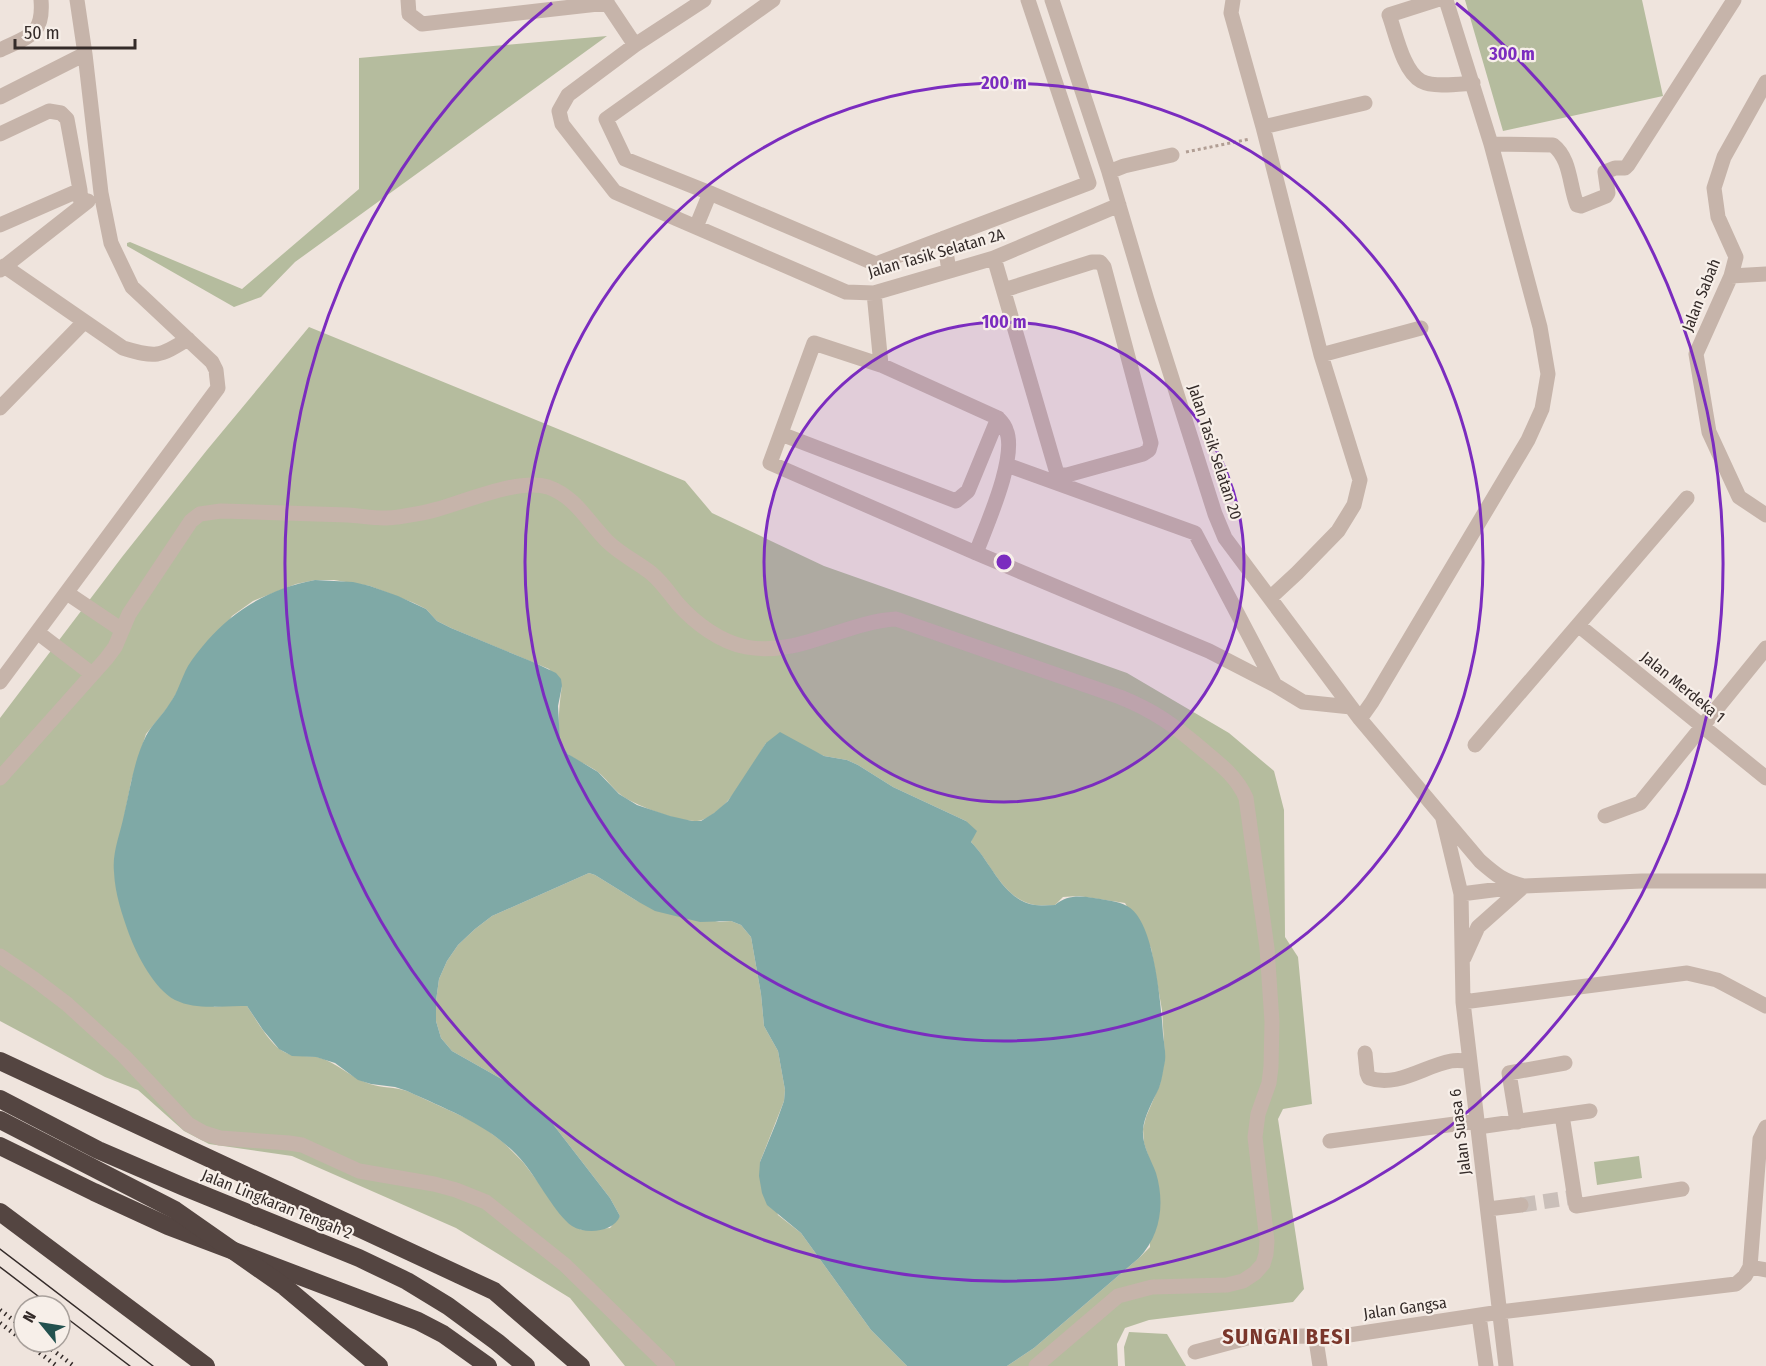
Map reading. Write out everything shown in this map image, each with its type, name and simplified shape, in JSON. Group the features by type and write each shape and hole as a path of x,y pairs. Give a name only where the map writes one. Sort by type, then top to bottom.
{"highway":[{"path":"0,1061 494,1291 581,1366"},
{"name":"Jalan Lingkaran Tengah 2","path":"0,1100 98,1150 359,1258 407,1281 448,1306 526,1366"},
{"path":"0,1120 174,1210 285,1287 379,1366"},
{"path":"0,1146 168,1226 418,1321 443,1334 488,1366"},
{"path":"0,1212 206,1366"}],"street":[{"path":"0,50 32,34 37,29 42,17 41,0"},
{"path":"0,682 218,388 213,362 132,287 111,243 101,193 77,0"},
{"path":"408,0 409,14 422,24 607,2 635,45"},
{"name":"Jalan Tasik Selatan 2A","path":"704,0 635,45 568,95 559,111 562,124 615,192 846,292 874,293 994,258 1119,205"},
{"path":"773,0 606,119 625,159 876,264 1089,183 1028,0"},
{"name":"Jalan Tasik Selatan 20","path":"1052,0 1110,172 1147,300 1215,514 1226,538 1356,713 1442,816 1461,894"},
{"path":"1233,0 1231,13 1321,355 1360,480 1354,505 1338,531 1298,573 1270,598"},
{"path":"1436,0 1389,15 1408,70 1422,82 1446,85 1473,83"},
{"path":"976,553 1007,465 1009,446 1007,430 998,418 881,365 814,343 770,463 976,553 1209,651 1303,702 1356,713 1372,702 1528,440 1542,409 1548,374 1540,327 1491,144 1446,0"},
{"path":"1491,144 1553,145 1565,159 1577,205 1581,206 1606,196 1608,194 1605,172 1615,168 1625,168 1628,165 1734,0"},
{"path":"0,97 85,54"},
{"name":"Jalan Sabah","path":"1766,82 1724,157 1714,188 1718,217 1736,257 1731,276 1696,354 1709,432 1739,497 1766,515"},
{"path":"1264,132 1365,103"},
{"path":"0,134 49,111 61,113 67,119 81,198"},
{"path":"1110,172 1124,166 1172,155"},
{"path":"0,225 101,193"},
{"path":"696,227 710,193"},
{"path":"81,198 2,268 123,348 141,353 165,354 188,339"},
{"path":"944,238 949,271"},
{"path":"994,258 1059,475 1067,475 1143,454 1149,450 1151,443 1104,267 1100,262 1092,262 1004,290"},
{"path":"1731,276 1766,274"},
{"path":"874,293 881,365"},
{"path":"0,408 84,322"},
{"path":"1321,355 1421,328"},
{"path":"781,434 956,501 968,492 998,418"},
{"path":"1007,465 1195,533 1275,685"},
{"path":"0,778 115,647 129,614 191,521 200,514 221,511 394,518 436,510 510,487 537,485 568,497 612,547 649,571 690,616 712,633 735,644 757,648 792,647 882,619 896,619 1120,697 1156,713 1231,774 1241,785 1246,798 1267,948 1272,1022 1270,1075 1258,1114 1255,1137 1266,1227 1266,1254 1263,1264 1243,1281 1203,1287 1152,1287 1118,1296 1036,1366"},
{"path":"1475,745 1687,498"},
{"path":"67,593 122,630"},
{"name":"Jalan Merdeka 1","path":"1578,625 1766,778"},
{"path":"37,632 92,674"},
{"path":"1605,816 1640,803 1766,648"},
{"path":"1442,816 1480,861 1498,877 1509,883 1524,886"},
{"path":"1461,894 1524,886 1642,881 1766,881"},
{"path":"1462,963 1478,927 1524,886"},
{"name":"Jalan Suasa 6","path":"1461,894 1463,1002 1506,1366"},
{"path":"0,956 67,1004 124,1056 188,1124 204,1133 220,1138 302,1145 359,1171 434,1184 486,1202 565,1265 668,1366"},
{"path":"1463,1002 1687,973 1717,980 1766,1006"},
{"path":"1365,1053 1367,1073 1370,1078 1384,1081 1411,1075 1451,1061 1470,1061"},
{"path":"1517,1122 1509,1072 1565,1063"},
{"path":"1329,1141 1478,1124 1517,1122 1590,1110"},
{"path":"1562,1115 1576,1206 1682,1190"},
{"path":"1766,1127 1760,1139 1750,1267 1766,1270"},
{"path":"1488,1209 1521,1205"},
{"name":"Jalan Gangsa","path":"1195,1352 1251,1336 1306,1336 1316,1340 1500,1312 1736,1284 1745,1276 1750,1267"},
{"path":"1479,1316 1486,1366"},
{"path":"1316,1340 1320,1366"}],"path":[{"path":"1172,155 1264,132"}],"green space":[{"path":"1465,0 1642,0 1663,96 1503,131"},
{"path":"607,36 295,262 261,297 234,307 127,246 130,242 242,289 359,189 359,58"},
{"path":"309,327 685,481 712,513 824,566 1127,673 1229,733 1274,771 1284,810 1285,937 1298,957 1312,1104 1283,1109 1278,1119 1304,1289 1293,1302 1149,1320 1125,1328 1117,1344 1118,1366 1007,1366 1034,1348 1150,1247 1149,1158 1144,1143 1143,1129 1160,1084 1165,1058 1162,1010 1151,948 1125,903 1079,896 1063,897 1055,905 1024,902 1014,896 998,879 971,842 973,837 966,821 893,787 858,765 811,750 766,743 731,798 712,815 702,820 685,820 648,809 621,795 598,772 564,750 559,733 562,686 549,669 451,628 437,621 426,609 370,586 334,580 315,580 296,584 253,601 232,616 178,690 169,706 146,734 131,782 124,818 214,1007 247,1006 262,1030 285,1053 324,1059 363,1081 407,1091 479,1124 504,1143 523,1162 541,1186 581,1230 610,1228 620,1216 610,1198 549,1119 512,1085 452,1051 441,1038 436,1021 439,979 458,945 492,916 589,873 637,901 719,922 731,921 741,925 751,937 764,1026 778,1051 785,1090 784,1101 760,1162 778,1215 801,1233 871,1330 907,1366 625,1366 570,1298 456,1228 292,1156 209,1144 184,1131 138,1090 105,1077 0,1021 0,718 122,557"},
{"path":"1639,1156 1642,1178 1597,1185 1594,1162"},
{"path":"1129,1332 1167,1334 1186,1366 1125,1366 1124,1347"}],"water":[{"path":"315,580 353,582 398,596 426,609 437,621 451,628 556,673 561,679 562,686 558,706 560,743 568,754 598,772 619,794 637,805 670,816 701,821 728,801 766,743 780,732 824,756 847,760 858,765 893,787 966,821 977,831 971,842 1006,888 1024,902 1055,905 1067,898 1085,897 1115,902 1131,908 1143,926 1153,955 1159,989 1165,1055 1160,1085 1147,1114 1143,1130 1144,1142 1159,1184 1159,1218 1152,1239 1139,1258 1034,1348 1007,1366 907,1366 871,1330 801,1233 767,1205 762,1193 759,1176 760,1162 784,1101 785,1090 778,1051 764,1026 751,937 741,925 731,921 700,922 655,911 589,873 492,916 458,945 439,979 436,1021 441,1038 452,1051 512,1085 549,1119 610,1198 620,1216 612,1226 606,1229 592,1231 572,1226 560,1214 512,1150 485,1129 455,1113 407,1091 358,1080 335,1063 316,1057 292,1056 279,1049 247,1006 193,1005 167,995 153,980 137,952 121,911 115,880 115,850 138,755 148,732 173,699 188,666 218,629 256,601 284,588"}],"tunnel":[{"path":"1521,1205 1574,1197"}],"tram line":[{"path":"0,1249 153,1366"},
{"path":"0,1267 35,1294"},
{"path":"72,1322 130,1366"}],"railway":[{"path":"0,1310 12,1319"},
{"path":"0,1323 12,1332"},
{"path":"41,1354 57,1366"},
{"path":"58,1354 74,1366"}],"district":[{"name":"SUNGAI BESI","path":"1287,1336"}]}
